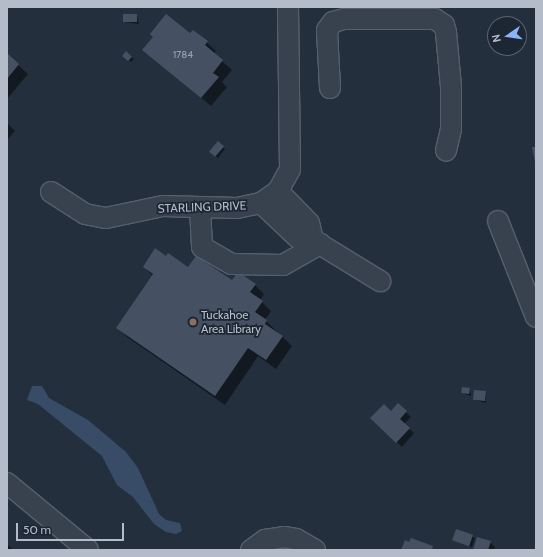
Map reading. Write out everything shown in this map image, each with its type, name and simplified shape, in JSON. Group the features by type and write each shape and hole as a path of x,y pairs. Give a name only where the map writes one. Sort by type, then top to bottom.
{"street":[{"name":"STARLING DRIVE","path":"56,196 85,214 106,218 163,206 237,208 261,203 278,191 290,169 288,7"},
{"path":"330,88 327,30 333,22 344,19 435,19 444,26 446,32 451,87 451,129 446,150"},
{"path":"278,191 308,223 316,242"},
{"path":"261,203 297,237 316,242 380,281"},
{"path":"200,208 202,247 232,264 283,265 316,242"},
{"path":"498,221 536,317"},
{"path":"7,483 88,550"},
{"path":"251,550 265,540 284,537 296,539 315,550"}],"water":[{"path":"32,386 42,386 49,398 88,420 126,452 138,468 159,514 166,520 180,523 182,531 176,534 166,532 154,524 133,497 117,485 102,456 38,404 27,400"}],"building":[{"path":"123,14 137,14 137,22 123,22"},
{"path":"166,14 190,33 193,30 208,41 205,45 223,60 213,73 219,77 201,98 142,50 153,37 150,34"},
{"path":"126,51 132,57 128,61 122,56"},
{"path":"7,53 19,64 7,79"},
{"path":"218,141 224,146 215,157 209,152"},
{"path":"532,147 536,147 536,162 535,162"},
{"name":"Tuckahoe Area Library","path":"155,248 166,256 168,253 188,267 196,256 232,280 238,272 256,284 250,292 263,301 255,312 267,320 265,324 283,336 266,360 248,348 215,396 116,328 153,274 143,267"},
{"path":"462,387 470,388 469,394 461,393"},
{"path":"474,390 486,391 485,401 473,400"},
{"path":"398,403 407,411 400,419 410,428 396,443 370,418 384,404 391,411"},
{"path":"456,529 473,535 469,546 452,540"},
{"path":"477,537 491,541 488,550 473,550"},
{"path":"411,538 433,546 432,550 401,550 405,540 409,542"}],"place":[{"name":"Tuckahoe Area Library","path":"193,322"}]}
